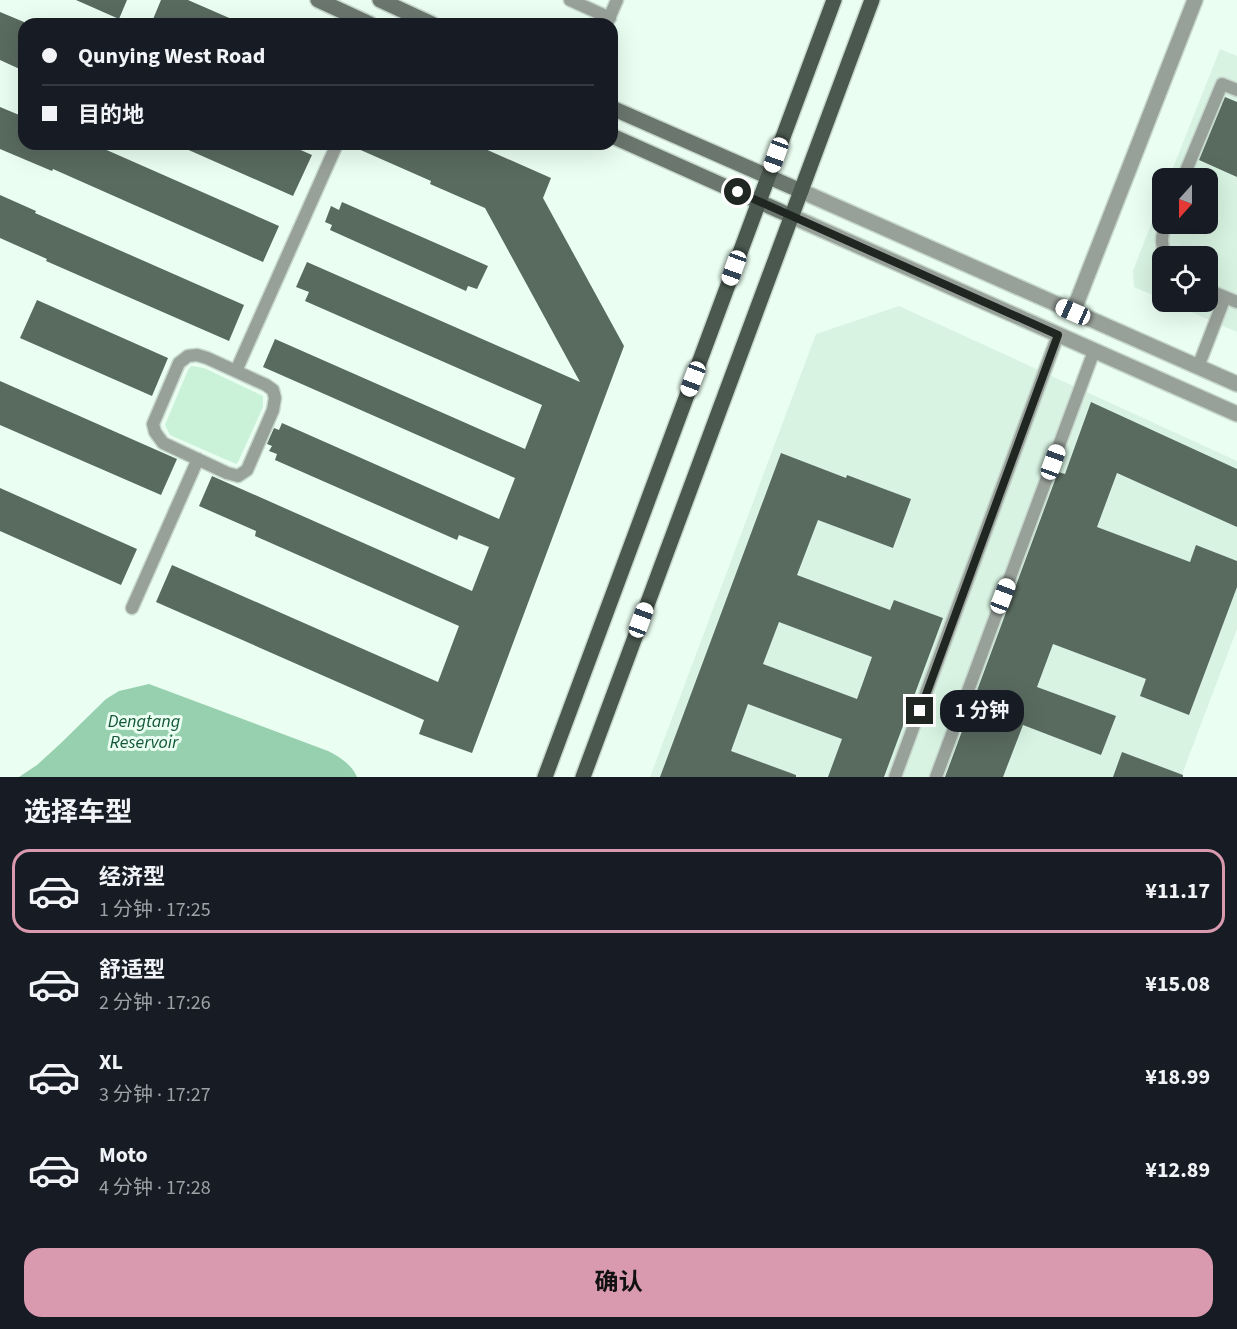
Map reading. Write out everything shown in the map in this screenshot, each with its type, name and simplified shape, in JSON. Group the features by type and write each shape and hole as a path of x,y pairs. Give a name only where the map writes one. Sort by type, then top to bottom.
{"main road":[{"path":"318,0 357,18"},
{"path":"380,0 419,18"},
{"path":"545,777 834,0"},
{"path":"583,777 872,0"},
{"path":"618,111 801,191"},
{"path":"618,139 791,216"}],"street":[{"path":"1073,312 1195,0"},
{"path":"801,191 1237,384"},
{"path":"791,216 1237,414"}],"lane":[{"path":"570,0 603,18"},
{"path":"609,18 617,0"},
{"path":"1188,168 1222,84 1237,90"},
{"path":"237,371 334,150"},
{"path":"1198,367 1231,300"},
{"path":"895,777 1058,335"},
{"path":"936,777 1094,351"},
{"path":"197,355 266,385 273,390 275,398 273,410 247,470 238,476 198,459 163,443 155,432 153,424 179,363 188,356 197,355"},
{"path":"132,608 198,459"}],"shaded area":[{"path":"1220,49 1237,56 1237,332 1191,312 1218,312 1218,246 1152,246 1152,295 1134,287 1133,271 1152,222 1152,234 1218,234 1218,168 1173,168"},
{"path":"899,306 1237,461 1237,629 1181,777 650,777 816,334"},
{"path":"191,366 204,368 263,396 263,407 236,464 170,435 165,425"}],"water":[{"name":"Dengtang Reservoir","path":"149,684 328,751 345,762 357,777 19,777 37,765 106,699 119,691"}],"building":[{"path":"76,0 127,0 119,18"},
{"path":"161,0 188,0 229,18 154,18"},
{"path":"0,12 18,20 18,68 0,60"},
{"path":"1225,97 1237,102 1237,177 1199,160"},
{"path":"0,107 18,114 18,150 107,150 279,226 263,262 53,169 52,171 0,149"},
{"path":"189,150 301,150 312,155 293,196"},
{"path":"361,150 488,150 551,178 543,198 624,346 472,753 419,734 424,720 156,602 172,565 438,682 459,626 255,536 256,531 199,506 212,476 472,591 489,547 459,535 457,540 275,460 277,454 269,451 272,446 267,444 274,428 279,430 282,423 499,519 515,478 263,367 275,339 525,449 542,405 305,301 309,292 296,287 307,262 580,382 485,208 430,184 431,181"},
{"path":"0,195 36,211 35,213 244,305 229,341 46,261 47,259 0,238"},
{"path":"342,202 488,266 477,289 468,286 466,291 330,230 332,225 325,222 331,206 339,210"},
{"path":"37,300 168,358 152,396 20,338"},
{"path":"0,381 177,459 161,495 0,425"},
{"path":"1091,402 1237,469 1237,527 1117,473 1097,527 1190,562 1196,545 1237,561 1237,587 1189,715 1140,696 1146,679 1053,644 1037,687 1116,716 1101,755 1023,725 1003,777 945,777 1058,472 1065,474"},
{"path":"781,453 846,478 847,475 911,499 893,548 818,520 797,575 890,610 894,600 943,618 884,777 828,777 842,739 748,704 731,751 796,775 796,777 660,777","holes":["779,622 872,657 857,699 763,664"]},
{"path":"0,488 137,549 121,585 0,531"},
{"path":"1122,752 1183,775 1183,777 1113,777"}],"route":[{"path":"738,192 1058,335 920,711"}]}
